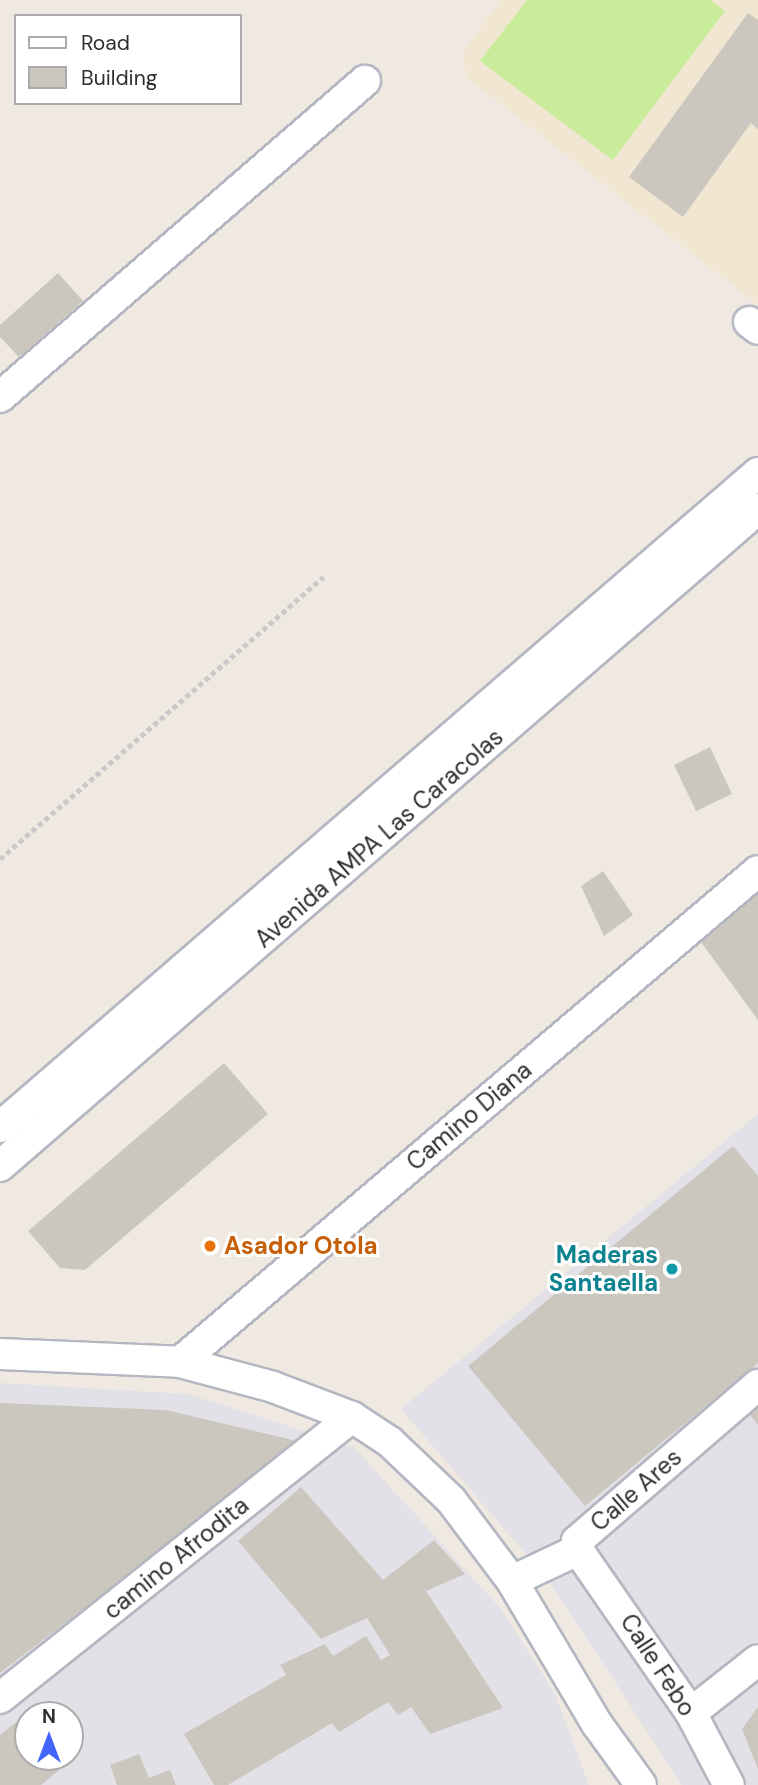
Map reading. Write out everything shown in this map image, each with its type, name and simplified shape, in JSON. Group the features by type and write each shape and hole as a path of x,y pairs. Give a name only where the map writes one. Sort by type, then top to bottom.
{"street":[{"path":"0,397 365,81"},
{"name":"Avenida AMPA Las Caracolas","path":"0,1127 758,473"},
{"name":"Avenida AMPA Las Caracolas","path":"0,1166 758,509"},
{"name":"Camino Diana","path":"180,1362 758,871"},
{"path":"0,1354 180,1362 352,1418 390,1442 451,1500 512,1581 597,1724 641,1785"},
{"name":"Calle Ares","path":"512,1581 578,1550 577,1541 758,1385"},
{"name":"camino Afrodita","path":"0,1698 352,1418"},
{"name":"Calle Febo","path":"578,1550 691,1713 729,1785"},
{"path":"691,1713 758,1660"},
{"path":"597,1724 618,1785"}],"path":[{"path":"0,859 323,578"}],"shaded area":[{"path":"501,0 758,0 758,305 466,77 462,53"},
{"path":"758,1114 758,1785 682,1785 549,1581 401,1409"},
{"path":"0,1383 188,1394 354,1447 501,1609 554,1692 589,1785 0,1785"}],"green space":[{"path":"527,0 710,0 725,11 613,160 480,61"}],"building":[{"path":"748,13 758,20 758,129 751,123 683,217 629,177"},
{"path":"58,273 83,301 19,357 0,337 0,325"},
{"path":"710,747 732,794 696,811 674,765"},
{"path":"603,871 633,915 604,936 581,886"},
{"path":"758,894 758,1020 698,938"},
{"path":"224,1063 268,1114 85,1270 60,1268 28,1231"},
{"name":"Maderas Santaella","path":"733,1146 758,1176 758,1363 585,1506 468,1366"},
{"path":"758,1400 758,1425 746,1410"},
{"path":"0,1403 166,1410 301,1442 0,1673"},
{"path":"301,1487 383,1580 434,1540 465,1574 426,1591 503,1708 430,1734 411,1707 398,1715 388,1702 339,1732 332,1723 228,1785 214,1785 184,1734 286,1675 280,1665 325,1644 333,1656 366,1636 381,1660 390,1655 367,1618 321,1639 238,1541"},
{"path":"758,1707 758,1769 742,1729"},
{"path":"14,1724 14,1771 58,1771 41,1785 0,1785 0,1735"},
{"path":"139,1754 149,1778 170,1770 176,1785 117,1785 110,1765"}],"place":[{"name":"Asador Otola","path":"210,1246"},
{"name":"Maderas Santaella","path":"672,1269"}]}
